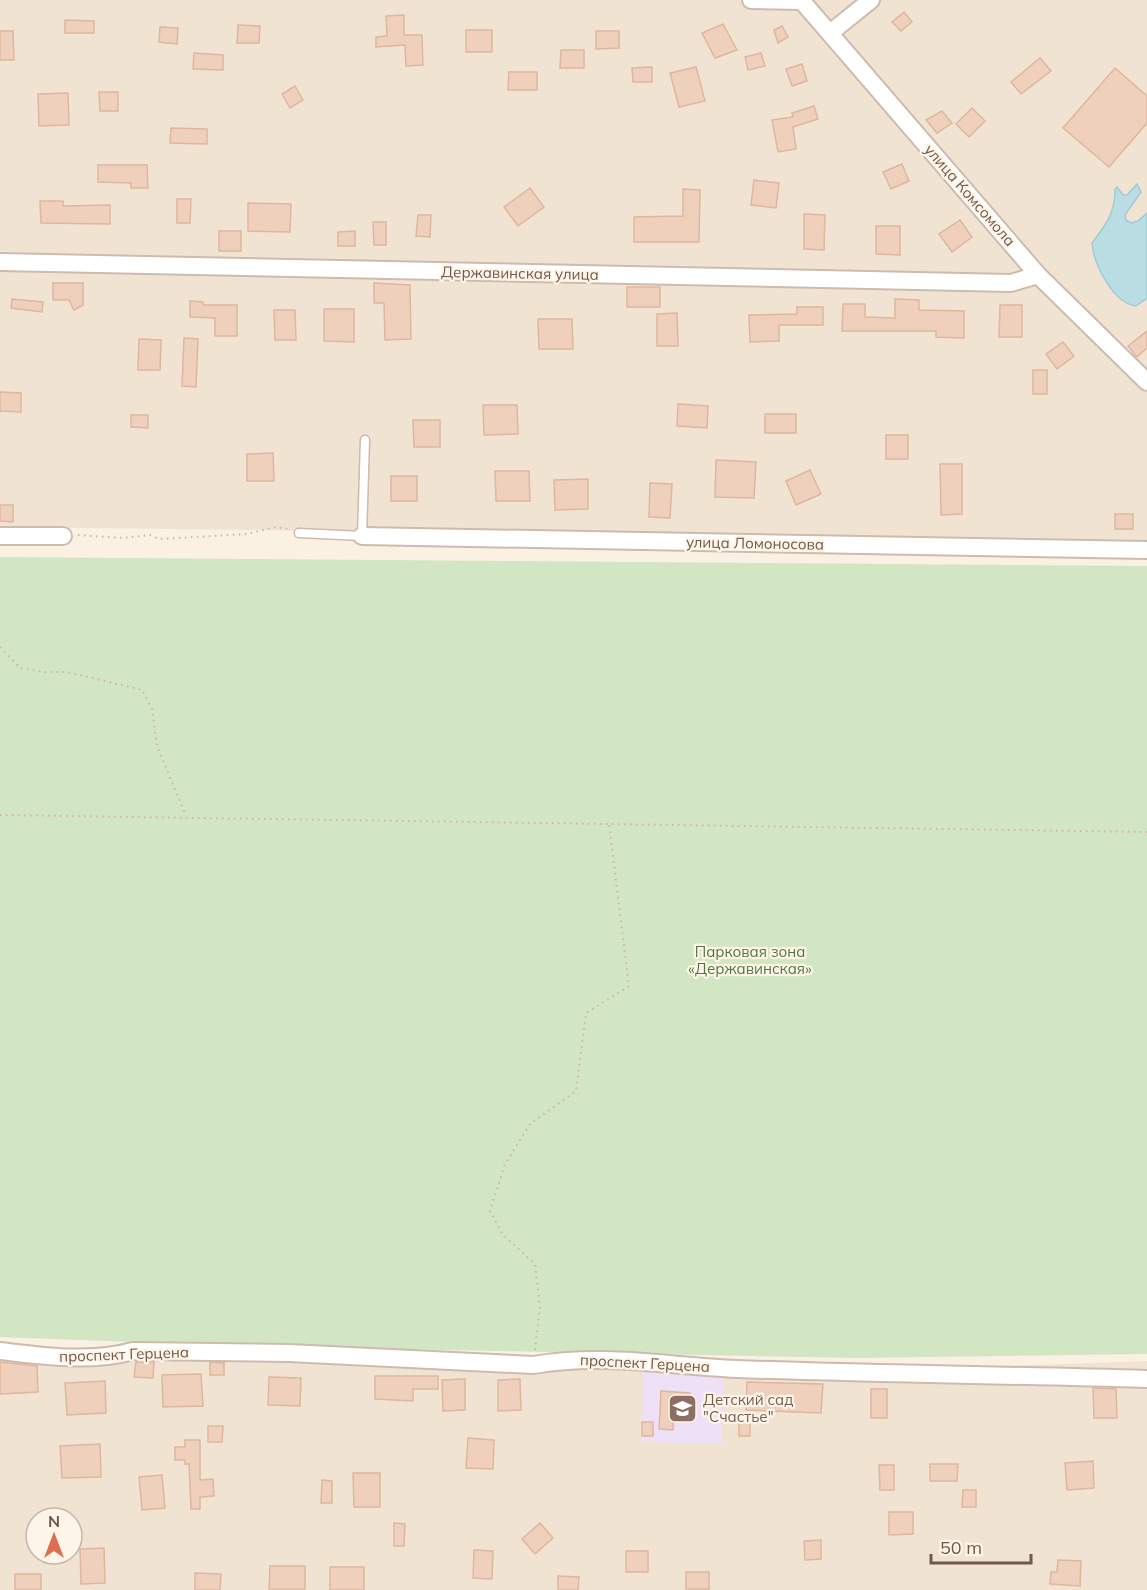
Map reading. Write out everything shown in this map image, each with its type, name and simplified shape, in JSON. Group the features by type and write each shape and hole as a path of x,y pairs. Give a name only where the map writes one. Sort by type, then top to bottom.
{"street":[{"path":"751,0 802,0"},
{"name":"улица Комсомола","path":"802,0 1038,275 1147,382"},
{"path":"830,33 871,0"},
{"name":"Державинская улица","path":"0,262 1011,283 1038,275"},
{"path":"0,536 63,536"},
{"name":"улица Ломоносова","path":"362,536 1147,550"},
{"name":"проспект Герцена","path":"0,1351 56,1357 111,1357 133,1351 289,1353 533,1365 570,1359 597,1358 735,1369 1147,1379"}],"lane":[{"path":"299,533 362,536 365,440"}],"path":[{"path":"63,536 133,538 138,535 150,535 159,539 247,534 276,527 299,533"},
{"path":"0,647 20,668 43,672 67,672 142,690 152,709 157,746 187,818"},
{"path":"0,815 1147,832"},
{"path":"533,1365 540,1306 535,1264 503,1234 490,1211 504,1164 530,1124 576,1091 586,1013 629,986 609,824"}],"shaded area":[{"path":"0,0 1147,0 1147,540 0,527"},
{"path":"0,1351 821,1372 1147,1361 1147,1590 0,1590"},
{"name":"Детский сад \"Счастье\"","path":"643,1370 723,1373 722,1444 642,1442"}],"green space":[{"name":"Парковая зона «Державинская»","path":"0,557 1147,566 1147,1354 857,1358 240,1346 0,1337"}],"water":[{"path":"1137,184 1141,192 1125,215 1126,220 1131,223 1138,221 1147,213 1147,298 1136,306 1112,291 1096,262 1092,243 1111,212 1115,189 1117,187 1123,195 1127,195"}],"building":[{"path":"904,12 912,22 901,31 892,22"},
{"path":"404,15 404,35 422,35 423,65 406,66 405,45 376,47 376,37 387,36 386,16"},
{"path":"65,20 94,21 94,33 65,33"},
{"path":"723,24 737,50 715,58 702,33"},
{"path":"238,25 260,26 259,43 237,43"},
{"path":"782,26 788,37 778,43 774,30"},
{"path":"160,27 178,28 177,44 159,42"},
{"path":"466,30 492,30 492,52 466,52"},
{"path":"0,31 13,31 14,60 0,60"},
{"path":"596,31 619,31 619,48 596,49"},
{"path":"561,50 584,50 584,68 560,68"},
{"path":"194,53 223,55 223,70 193,69"},
{"path":"761,53 765,66 748,70 745,57"},
{"path":"1040,58 1051,71 1021,94 1011,82"},
{"path":"802,64 807,81 792,86 786,69"},
{"path":"652,67 652,82 633,82 632,68"},
{"path":"696,67 705,101 679,107 670,73"},
{"path":"1115,68 1147,96 1147,123 1109,167 1063,128"},
{"path":"509,72 537,72 537,90 508,90"},
{"path":"295,86 303,100 290,108 282,94"},
{"path":"99,92 118,92 118,111 100,111"},
{"path":"68,93 69,125 39,126 38,94"},
{"path":"814,106 818,119 793,127 796,149 778,152 772,120 793,117 792,113"},
{"path":"972,108 985,121 969,137 956,124"},
{"path":"942,111 952,123 937,133 926,120"},
{"path":"171,128 207,129 207,144 170,143"},
{"path":"902,164 909,181 891,189 883,172"},
{"path":"98,165 147,165 148,188 131,188 131,183 98,182"},
{"path":"754,180 779,183 776,208 751,205"},
{"path":"530,188 544,207 518,226 504,207"},
{"path":"683,189 700,190 699,242 634,242 634,217 683,216"},
{"path":"177,199 191,199 190,223 177,223"},
{"path":"40,201 63,201 63,206 110,205 110,224 41,223"},
{"path":"248,203 291,204 290,232 248,231"},
{"path":"804,214 825,215 824,250 804,249"},
{"path":"418,215 431,215 430,237 416,236"},
{"path":"960,220 972,237 952,252 939,234"},
{"path":"373,222 386,222 386,245 374,245"},
{"path":"876,226 900,226 900,255 876,254"},
{"path":"219,231 241,231 241,251 219,251"},
{"path":"355,231 355,246 338,246 338,232"},
{"path":"53,283 83,283 83,305 74,310 69,300 53,300"},
{"path":"374,283 410,285 411,339 385,340 384,303 374,303"},
{"path":"627,287 660,287 660,307 627,307"},
{"path":"12,299 43,302 42,312 11,308"},
{"path":"895,299 919,300 919,310 964,311 964,338 936,337 936,331 842,331 843,304 865,304 865,317 895,318"},
{"path":"190,301 203,302 203,305 237,305 237,336 215,336 215,318 190,317"},
{"path":"1000,305 1022,305 1022,337 999,337"},
{"path":"797,307 823,307 823,325 779,325 779,341 750,342 749,315 797,314"},
{"path":"324,309 354,309 354,342 324,341"},
{"path":"274,310 295,310 296,340 275,340"},
{"path":"677,313 678,346 657,346 657,314"},
{"path":"538,319 572,319 573,349 539,349"},
{"path":"1147,331 1147,348 1137,357 1128,346"},
{"path":"184,338 198,339 196,387 182,386"},
{"path":"139,339 161,340 160,370 138,370"},
{"path":"1063,342 1074,356 1057,369 1046,354"},
{"path":"1033,370 1047,370 1047,394 1033,394"},
{"path":"0,392 21,393 21,412 0,411"},
{"path":"678,404 708,406 707,428 677,426"},
{"path":"483,405 517,405 518,434 484,435"},
{"path":"765,414 796,414 796,433 765,433"},
{"path":"131,415 148,415 148,428 131,427"},
{"path":"413,420 440,420 440,447 414,447"},
{"path":"886,435 908,435 908,459 886,459"},
{"path":"273,453 274,481 247,481 247,454"},
{"path":"716,460 756,462 754,498 715,497"},
{"path":"940,464 962,464 962,514 941,515"},
{"path":"810,470 821,494 796,505 786,481"},
{"path":"495,471 529,471 530,501 496,501"},
{"path":"391,476 417,476 417,501 391,501"},
{"path":"588,479 588,509 555,510 554,480"},
{"path":"650,483 672,484 670,518 649,517"},
{"path":"0,505 13,505 13,522 0,521"},
{"path":"1115,514 1133,514 1133,529 1115,529"},
{"path":"0,1362 37,1366 38,1392 0,1394"},
{"path":"136,1362 154,1362 153,1378 134,1377"},
{"path":"210,1362 224,1363 224,1375 210,1375"},
{"path":"201,1374 203,1406 163,1407 162,1375"},
{"path":"375,1376 438,1376 438,1389 413,1389 413,1401 375,1399"},
{"path":"269,1377 301,1378 300,1406 268,1405"},
{"path":"465,1379 465,1410 443,1411 442,1380"},
{"path":"520,1379 521,1410 498,1411 498,1380"},
{"path":"105,1381 106,1413 67,1415 65,1383"},
{"path":"747,1382 823,1384 821,1413 746,1410"},
{"path":"1093,1388 1116,1389 1117,1418 1094,1418"},
{"path":"871,1389 887,1389 887,1418 871,1418"},
{"path":"661,1391 690,1393 689,1421 673,1421 673,1430 659,1429"},
{"path":"642,1422 653,1422 653,1436 642,1436"},
{"path":"739,1422 750,1422 750,1436 739,1436"},
{"path":"208,1426 223,1426 222,1442 208,1442"},
{"path":"468,1438 494,1440 493,1469 466,1468"},
{"path":"185,1440 200,1440 200,1480 213,1479 214,1496 200,1497 200,1509 191,1509 189,1464 185,1464 185,1460 175,1460 175,1447 185,1447"},
{"path":"100,1444 101,1477 62,1478 60,1446"},
{"path":"1093,1461 1094,1488 1067,1490 1065,1463"},
{"path":"930,1464 958,1464 957,1481 930,1481"},
{"path":"879,1465 894,1465 894,1490 880,1490"},
{"path":"353,1473 380,1473 380,1507 354,1507"},
{"path":"162,1475 165,1508 142,1510 139,1477"},
{"path":"322,1480 332,1481 332,1503 321,1503"},
{"path":"963,1490 976,1490 976,1507 962,1507"},
{"path":"889,1512 913,1512 913,1534 889,1535"},
{"path":"394,1523 405,1524 404,1546 394,1546"},
{"path":"540,1523 553,1538 535,1554 522,1539"},
{"path":"821,1540 821,1559 805,1560 804,1541"},
{"path":"104,1548 105,1583 81,1584 80,1566 84,1566 84,1549"},
{"path":"474,1550 493,1551 492,1579 473,1578"},
{"path":"626,1551 648,1551 648,1572 626,1572"},
{"path":"1058,1560 1081,1561 1080,1586 1050,1584 1051,1572 1057,1572"},
{"path":"270,1566 305,1566 305,1589 269,1589"},
{"path":"330,1567 364,1567 364,1590 330,1590"},
{"path":"686,1572 709,1572 709,1589 686,1589"},
{"path":"195,1573 221,1574 220,1590 195,1590"},
{"path":"15,1574 41,1574 41,1590 15,1590"},
{"path":"558,1576 579,1577 578,1590 558,1590"}],"place":[{"name":"Детский сад \"Счастье\"","path":"682,1408"}]}
